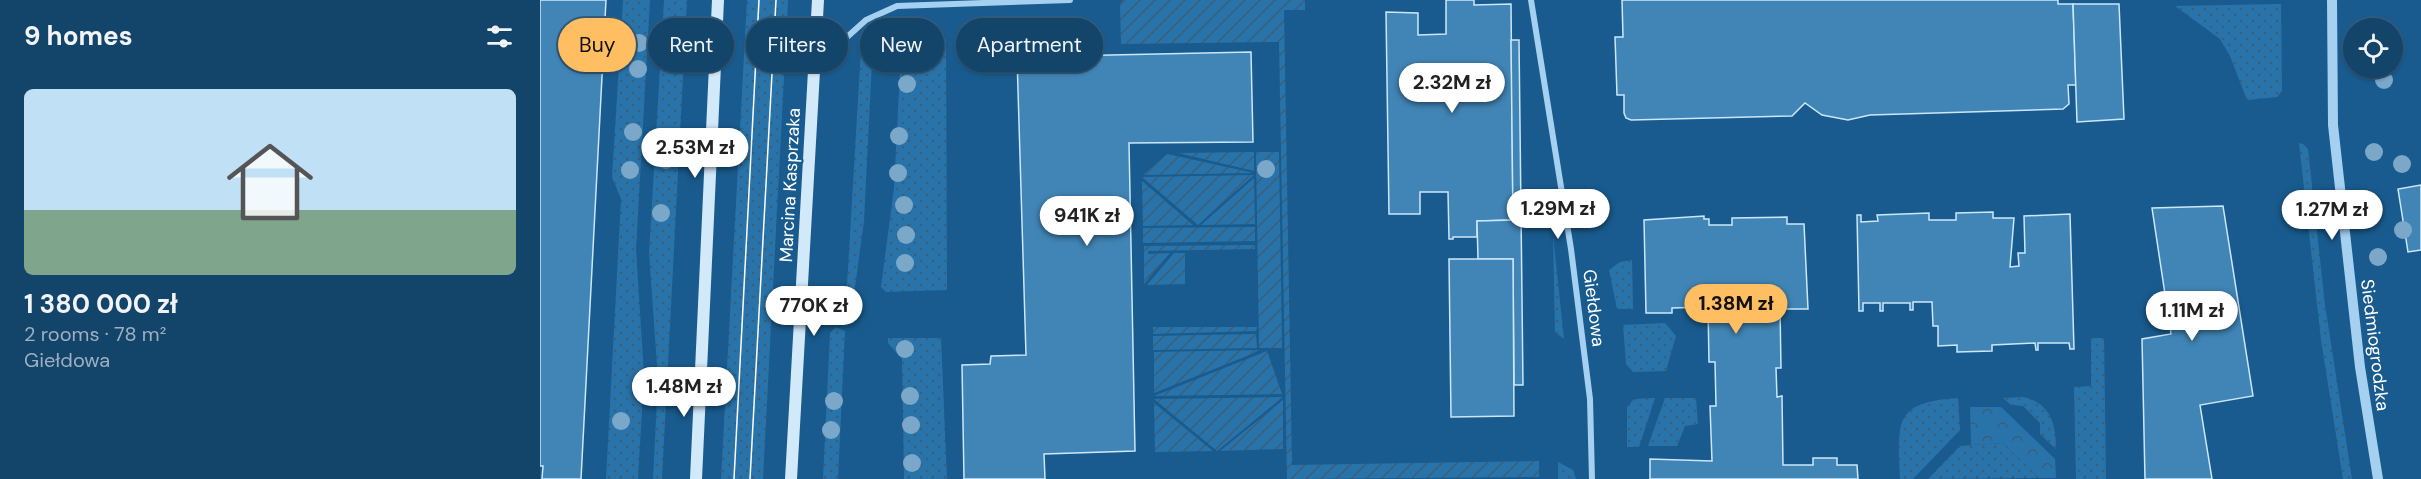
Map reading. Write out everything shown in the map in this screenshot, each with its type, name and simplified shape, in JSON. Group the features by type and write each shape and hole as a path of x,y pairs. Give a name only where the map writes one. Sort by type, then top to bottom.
{"main road":[{"path":"696,479 718,0"},
{"name":"Marcina Kasprzaka","path":"817,18 818,0"},
{"name":"Marcina Kasprzaka","path":"791,479 814,72"}],"street":[{"path":"848,37 866,20 897,6 1070,0"},
{"name":"Giełdowa","path":"1531,0 1574,272 1590,399 1592,479"},
{"name":"Siedmiogrodzka","path":"2332,0 2333,125 2360,367 2378,479"}],"green space":[{"path":"623,0 650,0 636,249 644,375 638,479 606,479 621,199 612,177 619,72 636,72 636,18 622,18"},
{"path":"664,0 687,0 686,18 663,18"},
{"path":"747,0 788,0 787,18 746,18"},
{"path":"1123,0 1305,0 1305,10 1284,10 1292,465 1539,461 1539,477 1287,479 1279,42 1121,44 1120,4"},
{"path":"2281,4 2282,91 2277,97 2247,100 2230,56 2220,39 2175,6"},
{"path":"746,18 746,72 784,72 763,479 721,479"},
{"path":"944,39 946,39 947,290 886,292 881,287 894,188 900,72 944,72"},
{"path":"860,66 860,72 871,72 864,221 855,287 851,297 847,285"},
{"path":"660,72 683,72 662,479 653,479 658,379 649,253"},
{"path":"2299,143 2308,149 2325,305 2352,479 2343,479 2321,340"},
{"path":"1254,152 1254,171 1178,153"},
{"path":"1256,152 1279,152 1282,348 1259,348"},
{"path":"1167,154 1254,173 1143,175"},
{"path":"1254,175 1198,225 1142,177"},
{"path":"1254,178 1255,224 1201,225"},
{"path":"1142,181 1193,225 1143,226"},
{"path":"1255,227 1255,241 1143,243 1143,228"},
{"path":"1553,235 1564,339 1555,332"},
{"path":"1255,245 1255,249 1148,251 1148,254 1170,253 1144,284 1144,246"},
{"path":"1174,253 1185,253 1185,284 1147,285"},
{"path":"1632,260 1633,309 1617,309 1609,270 1620,262"},
{"path":"1665,323 1676,336 1666,371 1633,372 1626,364 1623,325"},
{"path":"836,327 845,331 838,479 823,479 830,333"},
{"path":"1153,327 1257,327 1256,331 1153,334"},
{"path":"1256,334 1257,348 1153,350 1153,336"},
{"path":"888,338 941,338 947,479 904,479 902,359 888,343"},
{"path":"2091,338 2104,338 2106,479 2076,479 2074,387 2091,386"},
{"path":"1259,350 1252,354 1154,393 1154,352"},
{"path":"1267,351 1282,394 1154,396"},
{"path":"1283,397 1217,451 1154,399"},
{"path":"2023,397 2040,404 2050,416 2055,431 2056,449 2040,434 2040,423 2023,406 2011,405 2003,398"},
{"path":"1655,398 1639,447 1627,447 1627,407 1634,399"},
{"path":"1665,398 1696,398 1698,424 1685,426 1677,446 1648,446"},
{"path":"1958,398 1960,430 1913,479 1900,479 1899,443 1900,429 1904,419 1911,410 1921,404"},
{"path":"1283,400 1283,449 1220,451"},
{"path":"1154,403 1213,451 1155,452"},
{"path":"1970,407 2001,407 2055,459 2056,478 2039,478 2003,443 1971,445"},
{"path":"2003,443 2039,478 1928,479 1960,446"},
{"path":"1558,462 1573,470 1576,479 1558,479"}],"building":[{"path":"540,0 606,0 605,18 558,18 558,72 602,72 581,479 542,479 543,466 540,466"},
{"path":"1446,0 1474,0 1474,5 1511,4 1513,220 1477,221 1477,237 1453,237 1453,239 1449,239 1448,192 1420,192 1420,214 1389,214 1386,12 1418,13 1418,35 1446,34"},
{"path":"1622,0 2058,0 2058,4 2073,4 2076,85 2068,85 2069,104 2063,109 1870,115 1848,120 1822,115 1805,103 1792,116 1631,120 1626,118 1624,113 1624,95 1617,95 1615,37 1623,37"},
{"path":"2073,4 2119,4 2124,119 2077,122"},
{"path":"1511,40 1519,40 1523,385 1514,385 1513,259 1478,259 1477,221 1513,220"},
{"path":"1251,52 1253,142 1129,143 1135,451 1044,454 1045,479 964,479 962,365 990,364 991,356 1026,355 1017,72 1103,72 1103,55"},
{"path":"2421,185 2421,250 2408,252 2398,189"},
{"path":"2223,206 2253,396 2200,405 2212,479 2145,479 2142,339 2171,334 2152,208"},
{"path":"1993,212 1993,218 2014,218 2010,267 2019,266 2018,253 2025,253 2024,216 2070,214 2074,349 2070,349 2069,343 2038,343 2038,350 2036,350 2035,343 1992,345 1992,351 1957,352 1957,345 1938,346 1938,326 1933,326 1932,302 1913,302 1913,310 1910,310 1910,303 1883,303 1883,311 1880,311 1880,303 1863,303 1863,311 1859,311 1857,215 1861,215 1861,222 1878,221 1877,215 1929,213 1929,220 1956,220 1956,213"},
{"path":"1704,216 1704,219 1709,219 1709,225 1732,225 1732,218 1787,217 1787,224 1804,224 1808,309 1780,309 1781,368 1776,368 1777,397 1782,396 1783,465 1813,465 1813,458 1837,458 1837,465 1857,465 1858,479 1650,479 1650,459 1712,461 1710,406 1716,406 1715,362 1709,362 1708,307 1672,308 1672,313 1646,313 1644,220"},
{"path":"1449,259 1513,259 1514,416 1451,417"}],"tram line":[{"path":"734,479 759,0"},
{"path":"750,479 776,0"}]}
